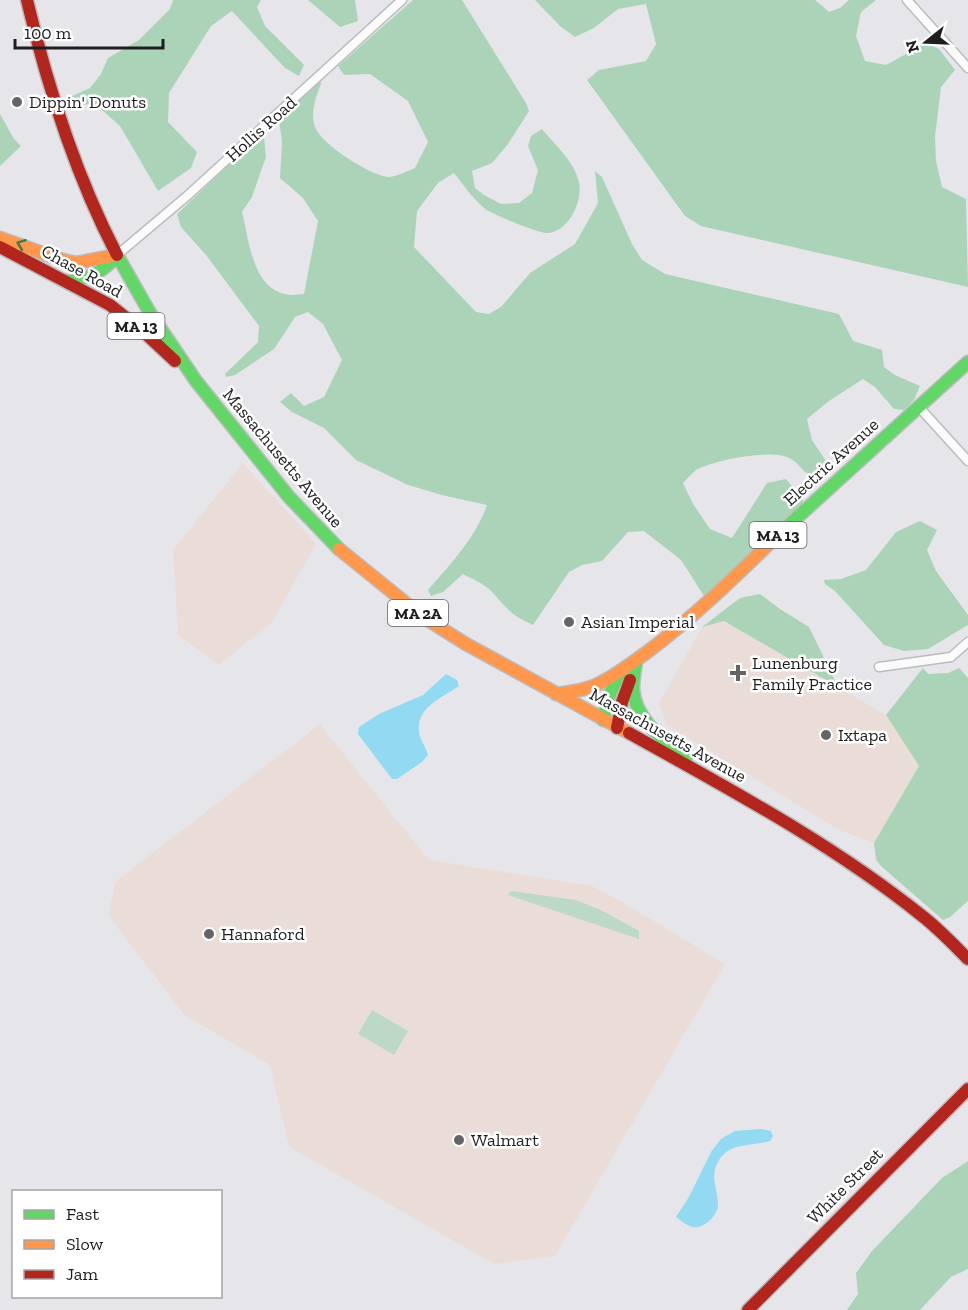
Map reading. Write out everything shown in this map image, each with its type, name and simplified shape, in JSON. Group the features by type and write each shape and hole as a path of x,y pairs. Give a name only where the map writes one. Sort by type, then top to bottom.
{"main road":[{"name":"Massachusetts Avenue","path":"27,0 46,77 74,164 100,224 117,255 150,313 196,381 289,497 328,539 357,566 438,627 616,728 708,777 846,859 923,916 968,959"},
{"name":"Chase Road","path":"0,238 76,263 117,255"},
{"name":"Chase Road","path":"0,247 110,305 145,333 196,381"},
{"path":"68,281 79,280 98,273 109,267 117,255"},
{"name":"Electric Avenue","path":"636,661 723,589 802,512 968,362"},
{"path":"616,728 636,661"},
{"path":"636,661 633,690 640,713 656,732 708,777"},
{"name":"MA 13","path":"556,694 583,690 636,661"},
{"path":"603,720 609,696 621,671"},
{"name":"White Street","path":"748,1310 968,1089"}],"street":[{"name":"Hollis Road","path":"117,255 187,196 402,0"},
{"path":"907,0 968,68"},
{"path":"918,406 968,461"},
{"path":"879,667 951,657 968,642"}],"shaded area":[{"path":"243,463 316,544 272,622 219,665 178,635 173,550"},
{"path":"724,621 886,715 919,766 874,843 839,830 667,725 659,703 702,627"},
{"path":"320,724 429,860 592,886 725,964 555,1256 494,1264 289,1147 270,1065 184,1015 108,915 116,881"}],"green space":[{"path":"173,0 261,0 257,7 265,26 304,65 299,76 285,68 232,11 211,26 169,93 168,122 197,152 191,168 158,191 120,126 94,103 71,107 68,98 90,88 101,74 108,58 139,40 170,9"},
{"path":"308,0 355,0 358,21 340,27"},
{"path":"413,0 462,0 529,111 508,144 492,163 472,171 475,188 501,204 519,203 532,193 538,170 528,146 531,136 542,129 569,160 579,182 577,206 569,221 556,231 548,233 526,227 488,211 454,173 438,183 417,211 414,247 476,312 489,314 501,307 530,273 575,244 598,203 595,171 602,177 632,244 642,260 665,274 839,314 853,341 882,350 884,367 895,375 920,386 914,400 904,410 894,409 875,387 863,379 829,401 807,419 812,440 830,467 821,477 806,473 791,459 771,455 729,459 696,470 683,483 693,504 710,529 732,538 767,483 786,479 803,499 803,507 704,596 681,560 644,531 628,532 602,561 582,565 569,572 533,625 514,615 486,587 463,574 443,592 431,596 428,590 469,539 487,505 408,485 356,460 324,428 292,412 280,402 291,393 304,406 324,397 342,360 323,324 308,312 295,317 274,349 235,375 226,377 225,374 258,342 259,326 206,255 181,227 177,214 261,134 264,137 266,157 252,197 242,212 250,248 259,272 274,290 287,295 304,294 318,221 303,198 280,178 282,142 279,120 314,85 322,82 313,116 315,127 327,142 347,158 380,175 391,177 415,168 428,142 408,101 370,74 344,75 338,66"},
{"path":"535,0 815,0 829,12 840,8 849,0 876,0 861,12 856,36 865,61 886,65 926,43 939,49 955,70 941,87 935,137 936,161 942,187 966,199 968,287 701,226 685,216 587,80 599,70 646,61 656,44 646,4 618,9 594,28 575,37 560,26"},
{"path":"0,114 14,139 21,146 0,166"},
{"path":"920,521 937,530 927,550 936,571 968,615 968,625 928,649 904,651 884,645 835,591 825,584 824,580 841,579 866,570 896,532"},
{"path":"760,594 809,627 838,687 724,621 702,627 740,598"},
{"path":"923,668 928,674 948,673 959,668 968,678 968,901 950,917 943,920 881,866 876,860 874,843 919,766 886,715"},
{"path":"511,891 576,900 603,911 639,931 639,939 508,895"},
{"path":"372,1010 408,1031 394,1055 358,1034"},
{"path":"968,1161 968,1269 951,1277 920,1310 847,1310 858,1294 856,1273 872,1251 942,1178"}],"water":[{"path":"446,674 457,680 459,686 432,704 419,723 419,732 428,755 422,762 397,779 392,779 358,734 359,727 379,714 423,695"},
{"path":"761,1129 771,1131 773,1136 770,1141 735,1147 719,1160 714,1177 718,1206 712,1218 701,1226 692,1227 676,1217 689,1197 711,1152 721,1139 735,1131"}],"traffic: fast":[{"path":"117,255 150,313 196,381 289,497 339,549"},
{"path":"68,281 96,273 107,266 117,255"},
{"path":"779,534 968,362"},
{"path":"636,661 633,689 639,710 652,728 686,758"},
{"path":"603,720 609,696 621,671"}],"traffic: slow":[{"path":"0,238 76,263 117,255"},
{"path":"556,694 596,685 646,653 698,611 779,534"},
{"path":"339,549 423,617 466,644 629,733"}],"traffic: jam":[{"path":"27,0 64,130 88,194 117,255"},
{"path":"0,247 110,305 175,361"},
{"path":"617,728 622,702 630,680"},
{"path":"629,733 779,818 851,864 927,920 968,959"},
{"path":"748,1310 968,1089"}],"place":[{"name":"Dippin' Donuts","path":"17,102"},
{"name":"Asian Imperial","path":"569,622"},
{"name":"Lunenburg Family Practice","path":"738,673"},
{"name":"Ixtapa","path":"826,735"},
{"name":"Hannaford","path":"209,934"},
{"name":"Walmart","path":"459,1140"}]}
